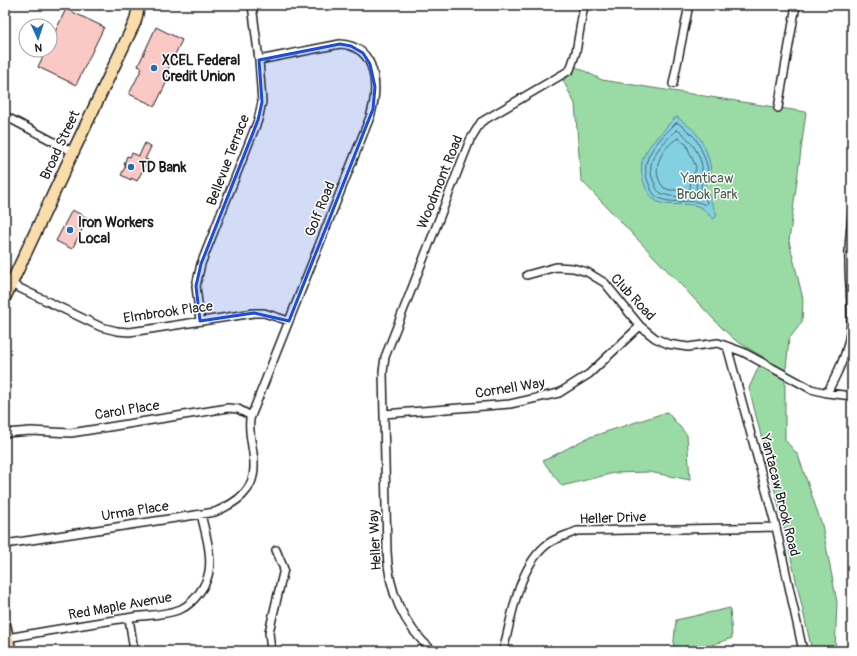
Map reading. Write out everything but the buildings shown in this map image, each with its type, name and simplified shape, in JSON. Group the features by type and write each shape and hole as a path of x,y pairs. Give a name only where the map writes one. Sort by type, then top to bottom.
{"main road":[{"name":"Broad Street","path":"5,297 72,152 135,22 139,5"},
{"path":"5,626 10,651"}],"street":[{"name":"Bellevue Terrace","path":"200,321 196,286 201,264 258,120 262,102 259,60 252,5"},
{"name":"Woodmont Road","path":"384,414 383,372 386,357 470,140 481,122 570,70 576,52 584,5"},
{"path":"673,84 689,5"},
{"path":"778,108 796,5"},
{"name":"Golf Road","path":"253,477 254,465 249,427 252,416 370,117 374,102 374,79 370,64 363,53 351,46 340,44 259,60"},
{"path":"5,116 72,152"},
{"path":"827,393 846,353 850,334 852,316 848,261 852,213"},
{"name":"Club Road","path":"527,275 556,267 573,268 586,272 605,283 640,326 655,338 668,344 688,347 718,343 743,352 811,389 827,393 852,396"},
{"name":"Elmbrook Place","path":"11,284 101,327 117,331 129,332 254,313 264,313 289,321"},
{"name":"Cornell Way","path":"384,414 510,404 559,393 589,374 640,326"},
{"name":"Yantacaw Brook Road","path":"726,346 776,527 803,651"},
{"name":"Carol Place","path":"5,433 31,431 71,433 228,408 238,409 252,416"},
{"name":"Heller Way","path":"384,414 387,551 389,576 403,615 419,637 433,651"},
{"name":"Urma Place","path":"5,544 215,512 229,506 241,498 248,489 253,477"},
{"name":"Red Maple Avenue","path":"7,638 167,612 181,608 189,603 205,583 209,572 209,558 201,514"},
{"name":"Heller Drive","path":"503,651 520,586 532,559 549,543 577,531 776,527"},
{"path":"271,651 269,632 284,568 276,550"},
{"path":"129,618 134,651"}],"highlighted area":[{"path":"340,44 351,46 363,53 370,64 375,87 373,109 289,321 254,313 200,321 196,286 201,264 258,120 262,102 259,60"}],"green space":[{"name":"Yanticaw Brook Park","path":"569,63 602,80 806,112 789,241 803,299 802,322 789,339 785,379 785,440 798,455 822,525 837,602 835,651 812,651 784,527 749,388 763,357 735,340 721,327 581,180 575,104 561,76"},
{"path":"667,412 687,435 690,480 649,472 614,473 562,486 543,461 587,438"},
{"path":"730,608 732,638 712,645 710,651 673,651 676,620"}],"water":[{"path":"677,117 689,126 700,139 706,150 710,163 711,175 705,184 705,188 717,215 713,219 702,208 695,205 663,204 658,202 646,188 641,171 644,157 651,145"}],"place":[{"name":"XCEL Federal Credit Union","path":"154,68"},
{"name":"TD Bank","path":"131,167"},
{"name":"Iron Workers Local","path":"70,230"}]}
